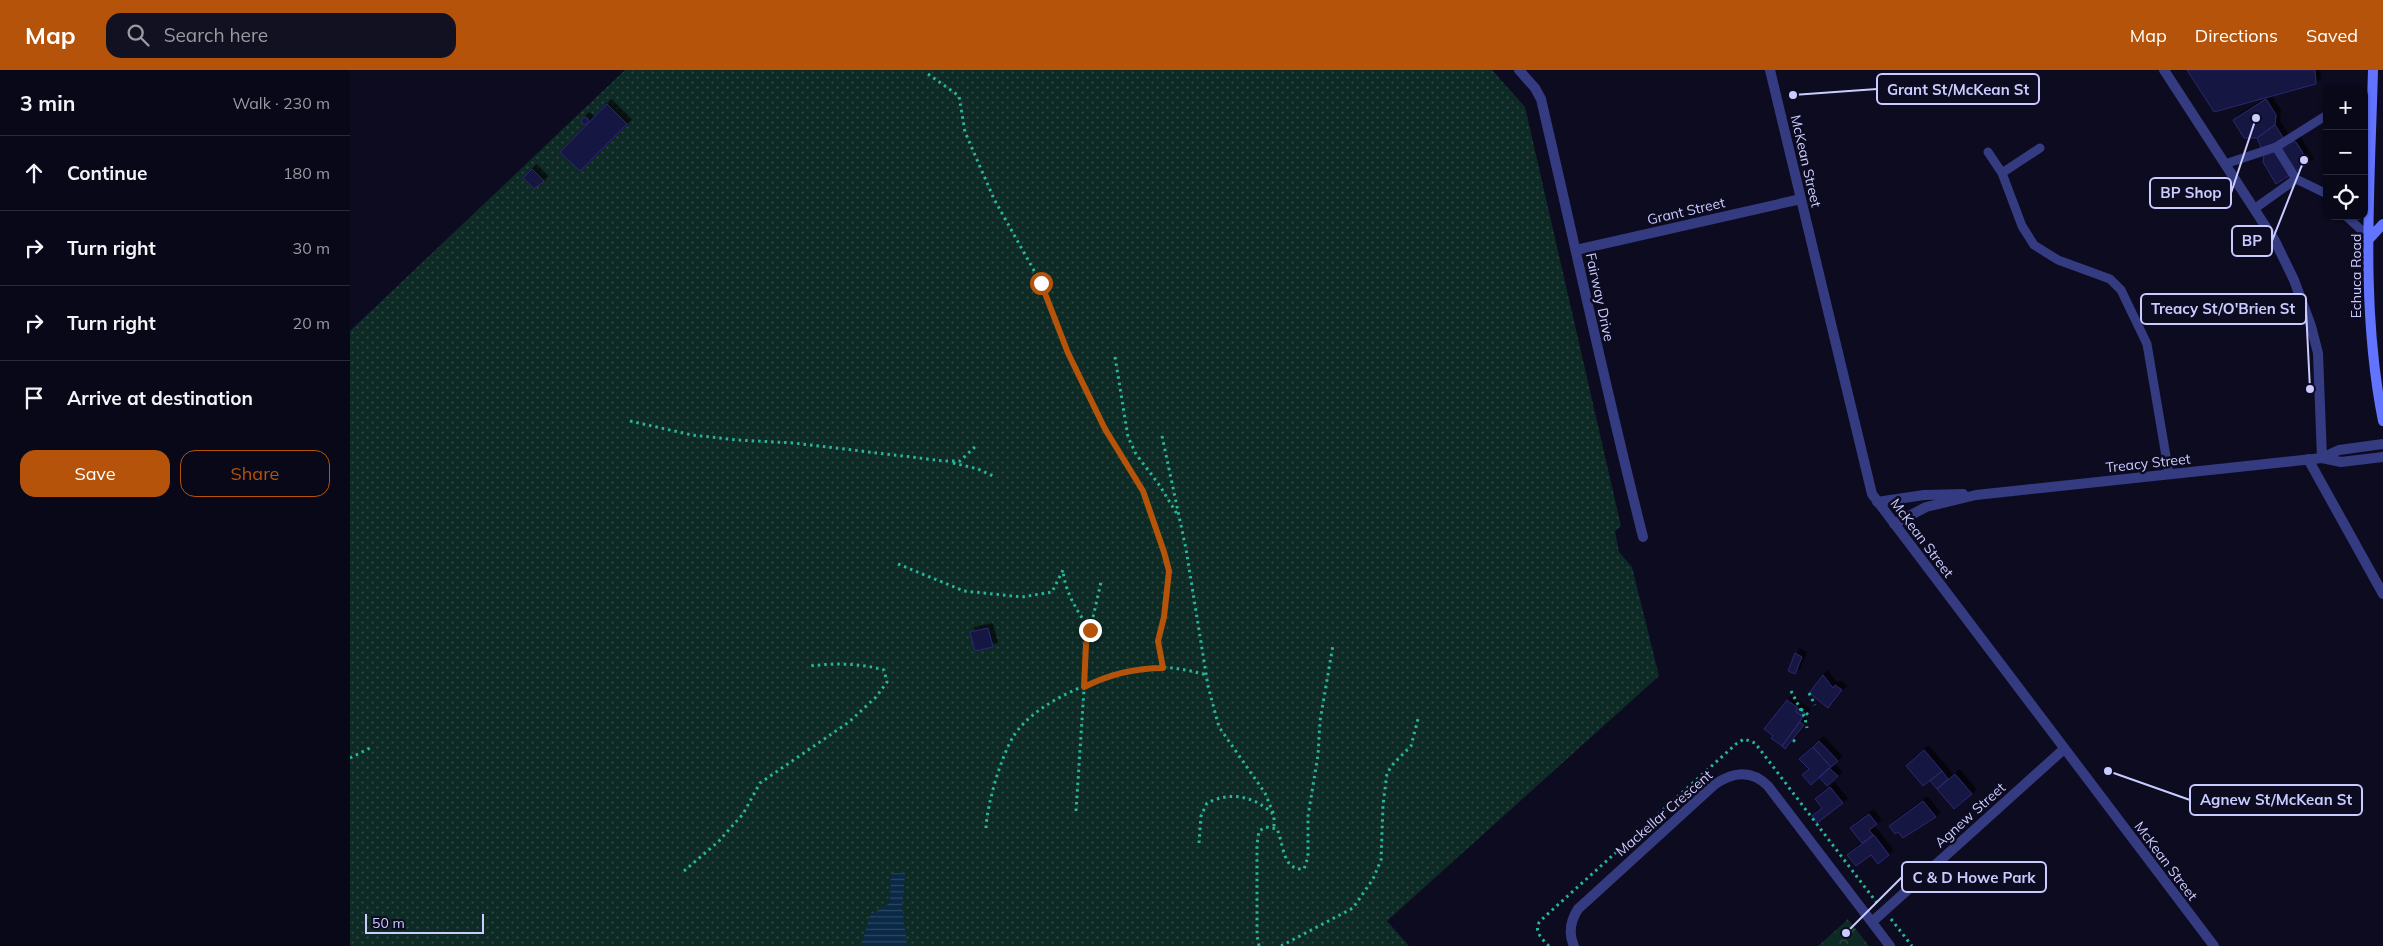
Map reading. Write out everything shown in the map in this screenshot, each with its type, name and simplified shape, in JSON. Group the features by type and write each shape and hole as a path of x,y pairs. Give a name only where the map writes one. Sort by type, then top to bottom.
{"main road":[{"name":"Echuca Road","path":"2372,75 2370,329 2383,421"},
{"path":"2370,238 2383,224"}],"street":[{"name":"Fairway Drive","path":"1519,70 1540,95 1576,250 1606,392 1643,537"},
{"name":"McKean Street","path":"1770,70 1869,489 2214,946"},
{"path":"2164,70 2285,258 2311,326 2320,365 2322,458"},
{"name":"Grant Street","path":"1576,250 1801,199"},
{"name":"Treacy Street","path":"2322,458 2339,450 2383,444"},
{"name":"Treacy Street","path":"1894,524 1926,507 1976,495 2308,459 2322,458 2341,462 2383,457"},
{"path":"2308,459 2383,594"},
{"name":"Treacy Street","path":"1877,502 1931,494 1976,495"},
{"name":"Agnew Street","path":"1872,922 2064,749"},
{"name":"Mackellar Crescent","path":"1574,946 1570,933 1573,917 1586,901 1714,785 1728,776 1742,773 1760,779 1768,786 1890,946"}],"lane":[{"path":"2225,164 2276,147 2323,118"},
{"path":"2276,147 2296,179 2323,192"},
{"path":"2002,173 2040,148"},
{"path":"1988,152 2002,173 2018,219 2034,245 2058,260 2110,279 2121,290 2148,349 2169,474"},
{"path":"2254,209 2296,179"},
{"path":"2350,220 2370,238"}],"path":[{"path":"928,74 959,96 965,132 994,199 1041,283 1068,353 1105,429 1143,491 1169,571 1164,617 1158,641 1163,668"},
{"path":"1115,357 1128,437 1136,454 1160,486 1179,517"},
{"path":"630,421 701,436 794,443 944,461 978,469 995,477"},
{"path":"1162,436 1179,517 1206,675 1219,727 1265,793 1274,815 1274,829"},
{"path":"944,461 960,461 977,445"},
{"path":"898,564 964,591 1022,597 1052,592 1063,570 1064,581 1072,602 1090,630"},
{"path":"1076,811 1086,644 1101,582"},
{"path":"1259,946 1257,935 1256,844 1259,831 1266,827 1277,830 1283,852 1291,866 1304,869 1308,857 1308,816 1318,755 1320,721 1333,645"},
{"path":"684,872 718,842 743,814 760,783 849,722 876,697 887,682 884,670 870,666 827,664 810,666"},
{"path":"986,828 998,773 1014,736 1033,716 1056,698 1114,675 1151,668 1183,668 1206,675"},
{"path":"1790,691 1806,722 1807,728"},
{"path":"1809,693 1815,705"},
{"path":"1798,707 1811,717"},
{"path":"1281,946 1352,908 1373,879 1381,860 1383,804 1387,773 1411,746 1418,719"},
{"path":"1802,724 1806,722"},
{"path":"1549,946 1538,931 1540,920 1736,744 1744,739 1755,743 1912,946"},
{"path":"350,758 370,748"},
{"path":"1199,843 1201,816 1207,803 1220,796 1254,800 1264,805 1274,815"}],"green space":[{"path":"625,70 1492,70 1525,107 1621,526 1615,531 1619,552 1632,567 1659,676 1387,921 1409,946 350,946 350,331"},
{"path":"1848,919 1869,946 1818,946"}],"water":[{"path":"891,873 905,873 902,907 907,946 861,946 870,915 890,903"}],"building":[{"path":"2187,70 2315,70 2316,84 2214,112"},
{"path":"2266,99 2276,115 2275,125 2257,138 2244,138 2233,120"},
{"path":"607,104 627,124 580,171 560,152"},
{"path":"585,118 588,121 585,124 582,121"},
{"path":"2275,125 2284,139 2296,142 2309,163 2276,184 2263,162 2264,154 2257,138"},
{"path":"532,169 544,181 534,189 523,178"},
{"path":"988,628 993,647 975,651 970,632"},
{"path":"1795,653 1802,657 1795,674 1788,671"},
{"path":"1823,675 1833,688 1835,685 1842,690 1828,708 1809,693"},
{"path":"1787,700 1798,708 1795,711 1803,717 1782,746 1771,738 1773,736 1764,729"},
{"path":"1798,708 1806,714 1803,717 1795,711"},
{"path":"1800,722 1804,725 1785,749 1782,746"},
{"path":"1819,741 1838,761 1831,767 1813,747"},
{"path":"1813,747 1831,767 1811,785 1802,775 1809,769 1799,759"},
{"path":"1924,750 1942,771 1923,786 1906,766"},
{"path":"1829,768 1838,776 1827,786 1819,777"},
{"path":"1942,771 1948,779 1937,789 1930,781"},
{"path":"1955,774 1972,794 1954,809 1937,789"},
{"path":"1830,787 1843,803 1817,823 1812,816 1822,808 1815,799"},
{"path":"1923,801 1936,817 1903,838 1898,832 1895,834 1889,826"},
{"path":"1869,814 1877,824 1869,830 1873,835 1862,843 1850,828"},
{"path":"1874,835 1889,855 1878,864 1871,855 1856,866 1847,855"}],"place":[{"name":"Grant St/McKean St","path":"1793,95"},
{"name":"BP Shop","path":"2256,118"},
{"name":"BP","path":"2304,160"},
{"name":"Treacy St/O'Brien St","path":"2310,389"},
{"name":"Agnew St/McKean St","path":"2108,771"},
{"name":"C & D Howe Park","path":"1846,933"}],"route":[{"path":"1041,283 1068,353 1105,429 1143,491 1169,571 1164,617 1158,641 1163,668 1151,668 1114,675 1084,687 1086,644 1090,630"}]}
